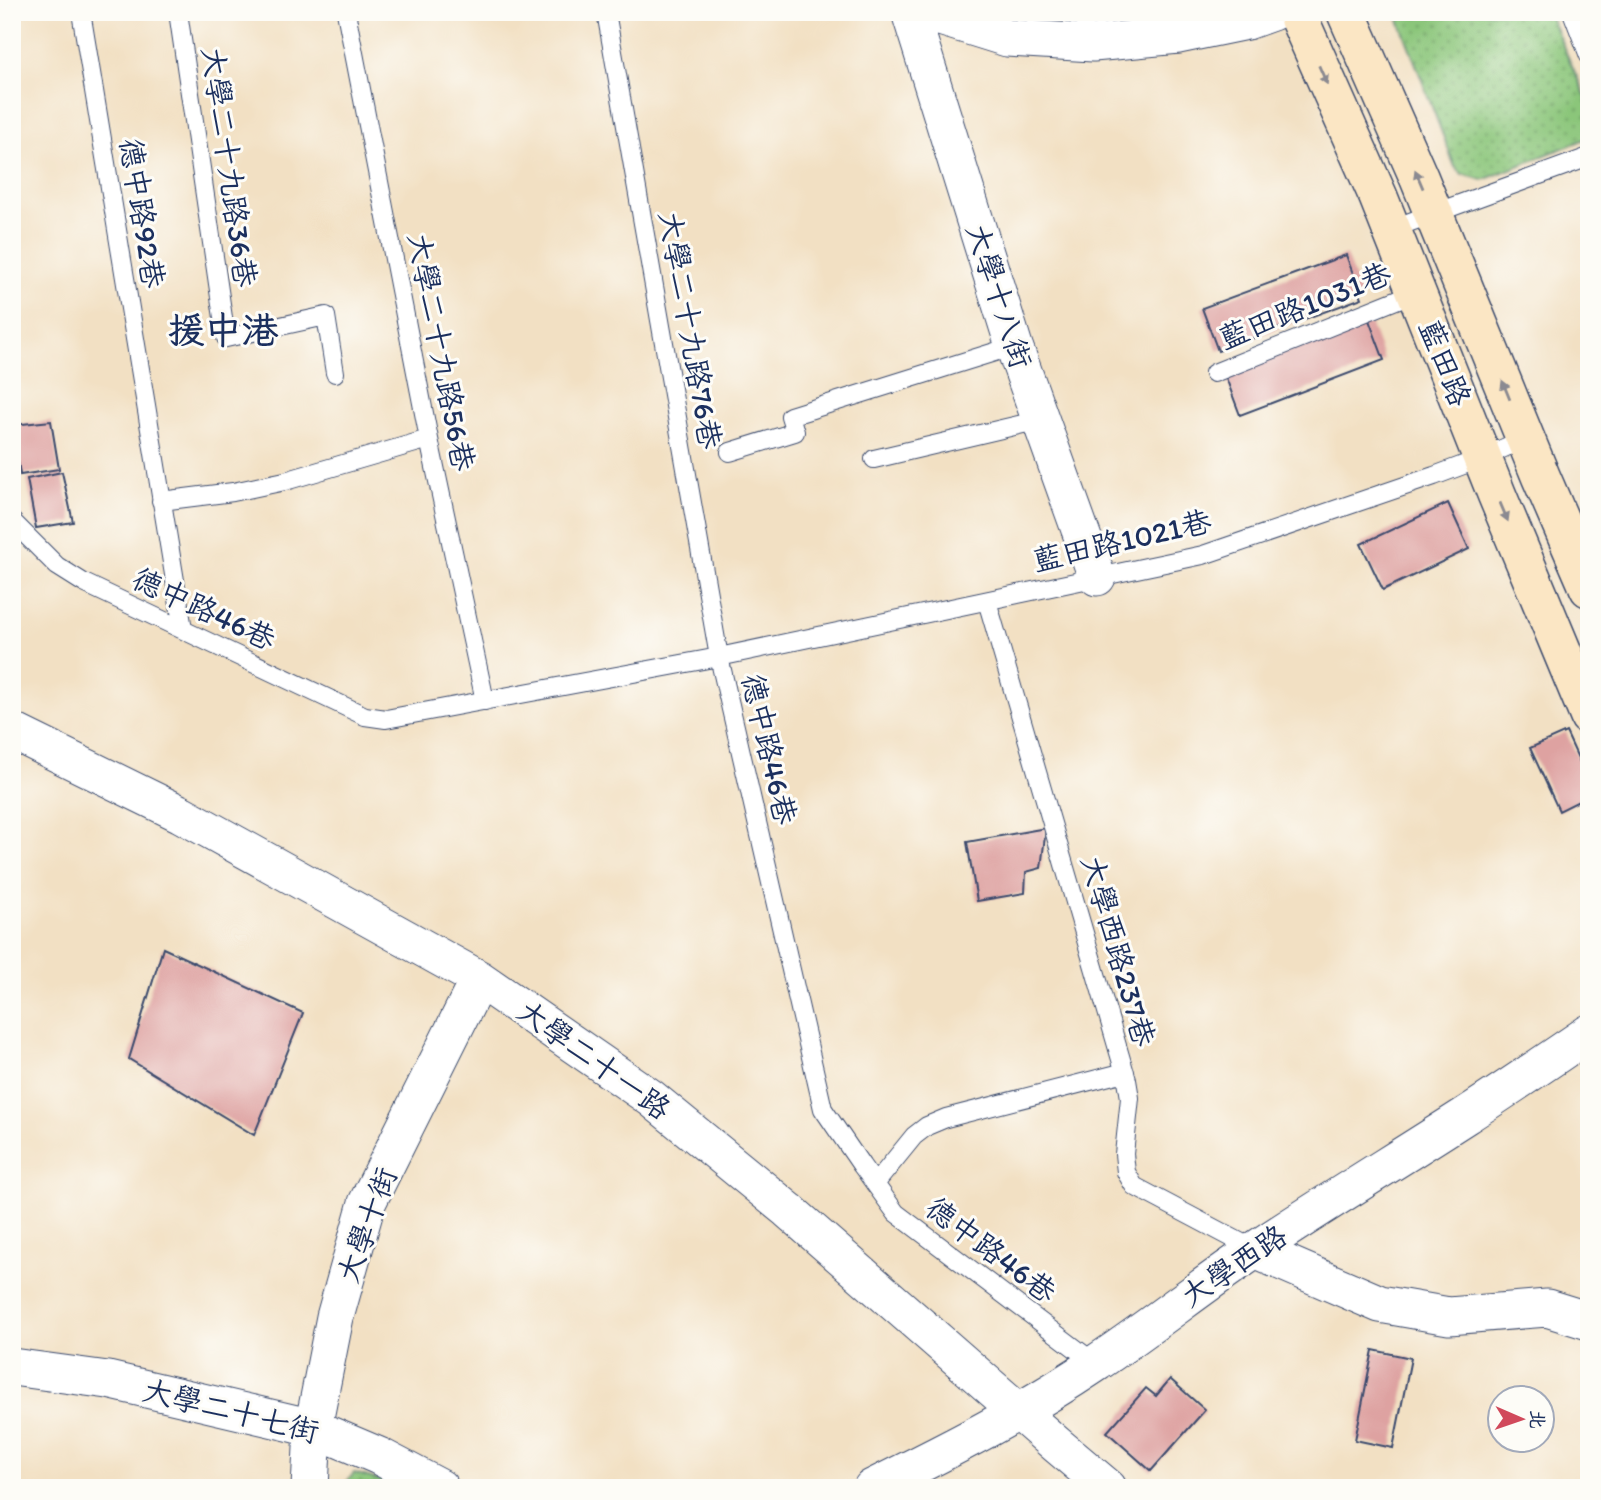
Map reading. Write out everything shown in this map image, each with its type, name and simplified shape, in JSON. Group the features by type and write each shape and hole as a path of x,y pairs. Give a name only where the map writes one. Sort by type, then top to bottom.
{"street":[{"name":"大學十八街","path":"910,12 1014,346 1097,577"},
{"path":"924,12 1007,38 1093,43 1179,35 1247,21 1272,12"},
{"name":"藍田路","path":"1296,12 1391,229 1589,716"},
{"name":"藍田路","path":"1346,12 1434,214 1589,588"},
{"name":"大學二十一路","path":"12,730 181,814 480,979 651,1098 788,1210 1108,1488"},
{"name":"大學十街","path":"310,1488 313,1428 335,1317 368,1202 480,979"},
{"name":"大學西路","path":"872,1488 1019,1412 1096,1364 1255,1250 1589,1033"},
{"path":"1255,1250 1380,1304 1449,1316 1547,1308 1589,1321"},
{"name":"大學二十七街","path":"12,1367 108,1380 313,1428 379,1456 440,1488"}],"lane":[{"name":"德中路92巷","path":"81,12 183,629"},
{"name":"大學二十九路36巷","path":"178,12 226,338 326,316 335,373"},
{"name":"大學二十九路56巷","path":"346,12 429,439 485,701"},
{"name":"大學二十九路76巷","path":"606,12 719,657"},
{"path":"1572,12 1589,56"},
{"path":"1391,229 1589,157"},
{"name":"藍田路1031巷","path":"1214,373 1416,292"},
{"path":"730,452 795,432 790,416 1014,346"},
{"path":"874,459 1040,420"},
{"name":"藍田路1021巷","path":"719,657 1203,555 1482,458 1526,438"},
{"path":"161,501 233,492 285,481 429,439"},
{"name":"德中路46巷","path":"12,521 57,566 75,578 365,716 386,719 719,657 823,1109 896,1213 1096,1364"},
{"name":"大學西路237巷","path":"987,601 1125,1072 1130,1098 1124,1154 1126,1172 1134,1186 1255,1250"},
{"path":"875,1184 914,1136 927,1126 946,1118 1125,1072"}],"green space":[{"path":"1397,12 1548,12 1589,104 1588,138 1483,180 1462,174 1455,167"},
{"path":"354,1473 382,1481 394,1488 342,1488"}],"building":[{"path":"1346,255 1362,298 1218,351 1202,308"},
{"path":"1369,320 1384,360 1240,415 1225,375"},
{"path":"51,421 59,469 20,475 13,425"},
{"path":"62,472 73,522 36,528 27,479"},
{"path":"1448,503 1469,549 1383,590 1361,544"},
{"path":"1566,732 1589,782 1589,796 1559,811 1530,748"},
{"path":"1046,828 1041,868 1026,872 1025,893 977,901 967,842"},
{"path":"163,948 303,1013 254,1135 129,1059"},
{"path":"1373,1350 1411,1358 1393,1448 1355,1440"},
{"path":"1170,1379 1205,1410 1151,1471 1107,1432 1146,1388 1156,1396"}],"district":[{"name":"援中港","path":"223,330"}]}
